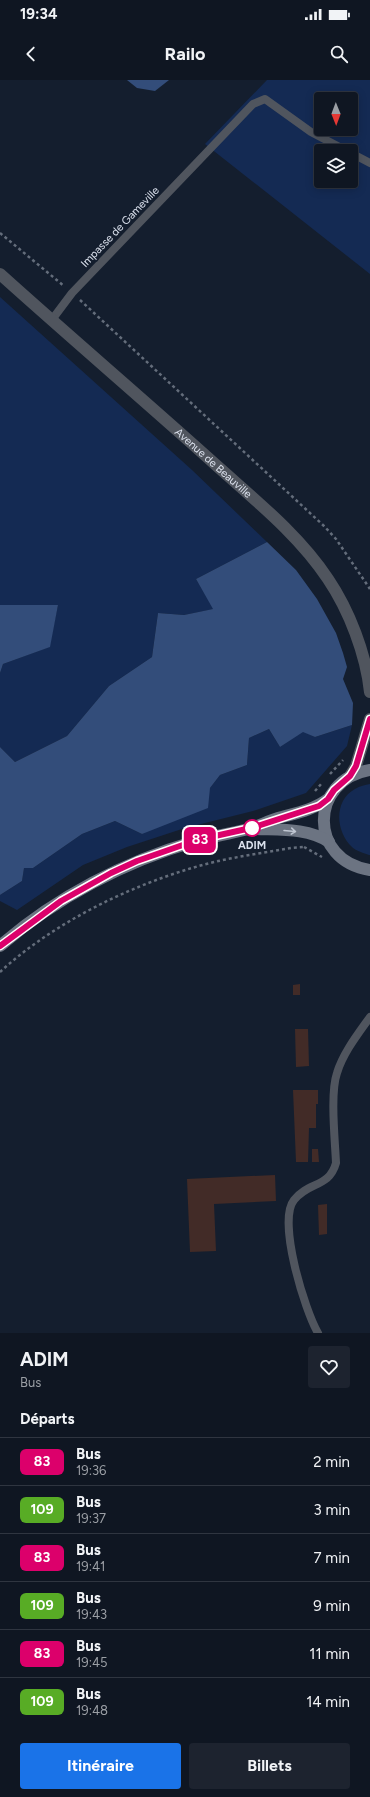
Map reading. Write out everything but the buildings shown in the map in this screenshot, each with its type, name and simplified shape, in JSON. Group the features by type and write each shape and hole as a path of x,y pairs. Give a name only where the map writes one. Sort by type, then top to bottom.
{"main road":[{"path":"0,946 61,901 111,873 137,861 197,840 251,828 276,819 304,812 319,806 328,799 341,782 350,776 370,770"},
{"path":"328,799 324,809 323,820 325,832 336,854 347,863 370,870"},
{"path":"251,828 305,832 329,842"}],"street":[{"name":"Avenue de Beauville","path":"0,274 51,321 172,426 300,544 328,579 348,614 364,660 370,692"},
{"path":"350,776 356,766 370,719"}],"lane":[{"name":"Impasse de Gameville","path":"51,321 72,293 253,104 265,99 311,132 334,144"},
{"path":"358,157 370,163"},
{"path":"318,1333 312,1324 301,1290 290,1239 290,1215 293,1202 301,1192 327,1180 333,1173 336,1163 334,1090 336,1074 342,1061 370,1017"}],"path":[{"path":"0,233 72,293 324,526 336,539 370,590"},
{"path":"0,972 15,958 77,917 139,887 192,868 290,848 304,847"}],"shaded area":[{"path":"127,80 169,80 155,91 137,88"},
{"path":"267,80 370,80 370,274 205,144"},
{"path":"0,297 192,470 267,542 196,579 214,609 184,615 158,613 152,657 109,686 67,736 15,762 0,747 0,673 3,664 49,647 58,605 0,605"},
{"path":"267,542 296,570 317,599 336,633 347,667 343,679 353,703 352,725 315,737 303,732 280,747 269,729 249,738 247,765 220,775 210,788 208,808 142,834 115,821 82,834 33,868 24,868 22,881 0,895 0,747 15,762 67,736 109,686 152,657 158,613 184,615 213,609 196,579"},
{"path":"0,605 58,605 50,647 3,664 0,673"},
{"path":"352,725 347,746 306,793 253,811 185,828 127,847 83,865 17,910 0,901 0,895 22,881 24,867 33,868 82,834 115,821 142,834 210,788 220,775 247,765 249,738 269,729 280,747 303,731 315,737"},
{"path":"370,784 369,855 358,851 347,841 340,825 339,817 343,801 348,794 357,788"}],"bus line":[{"name":"83","path":"0,946 61,901 111,873 137,861 197,840 251,828 319,806 328,799 341,782 350,776 356,766 370,719"}],"place":[{"name":"ADIM","path":"252,828"}]}
